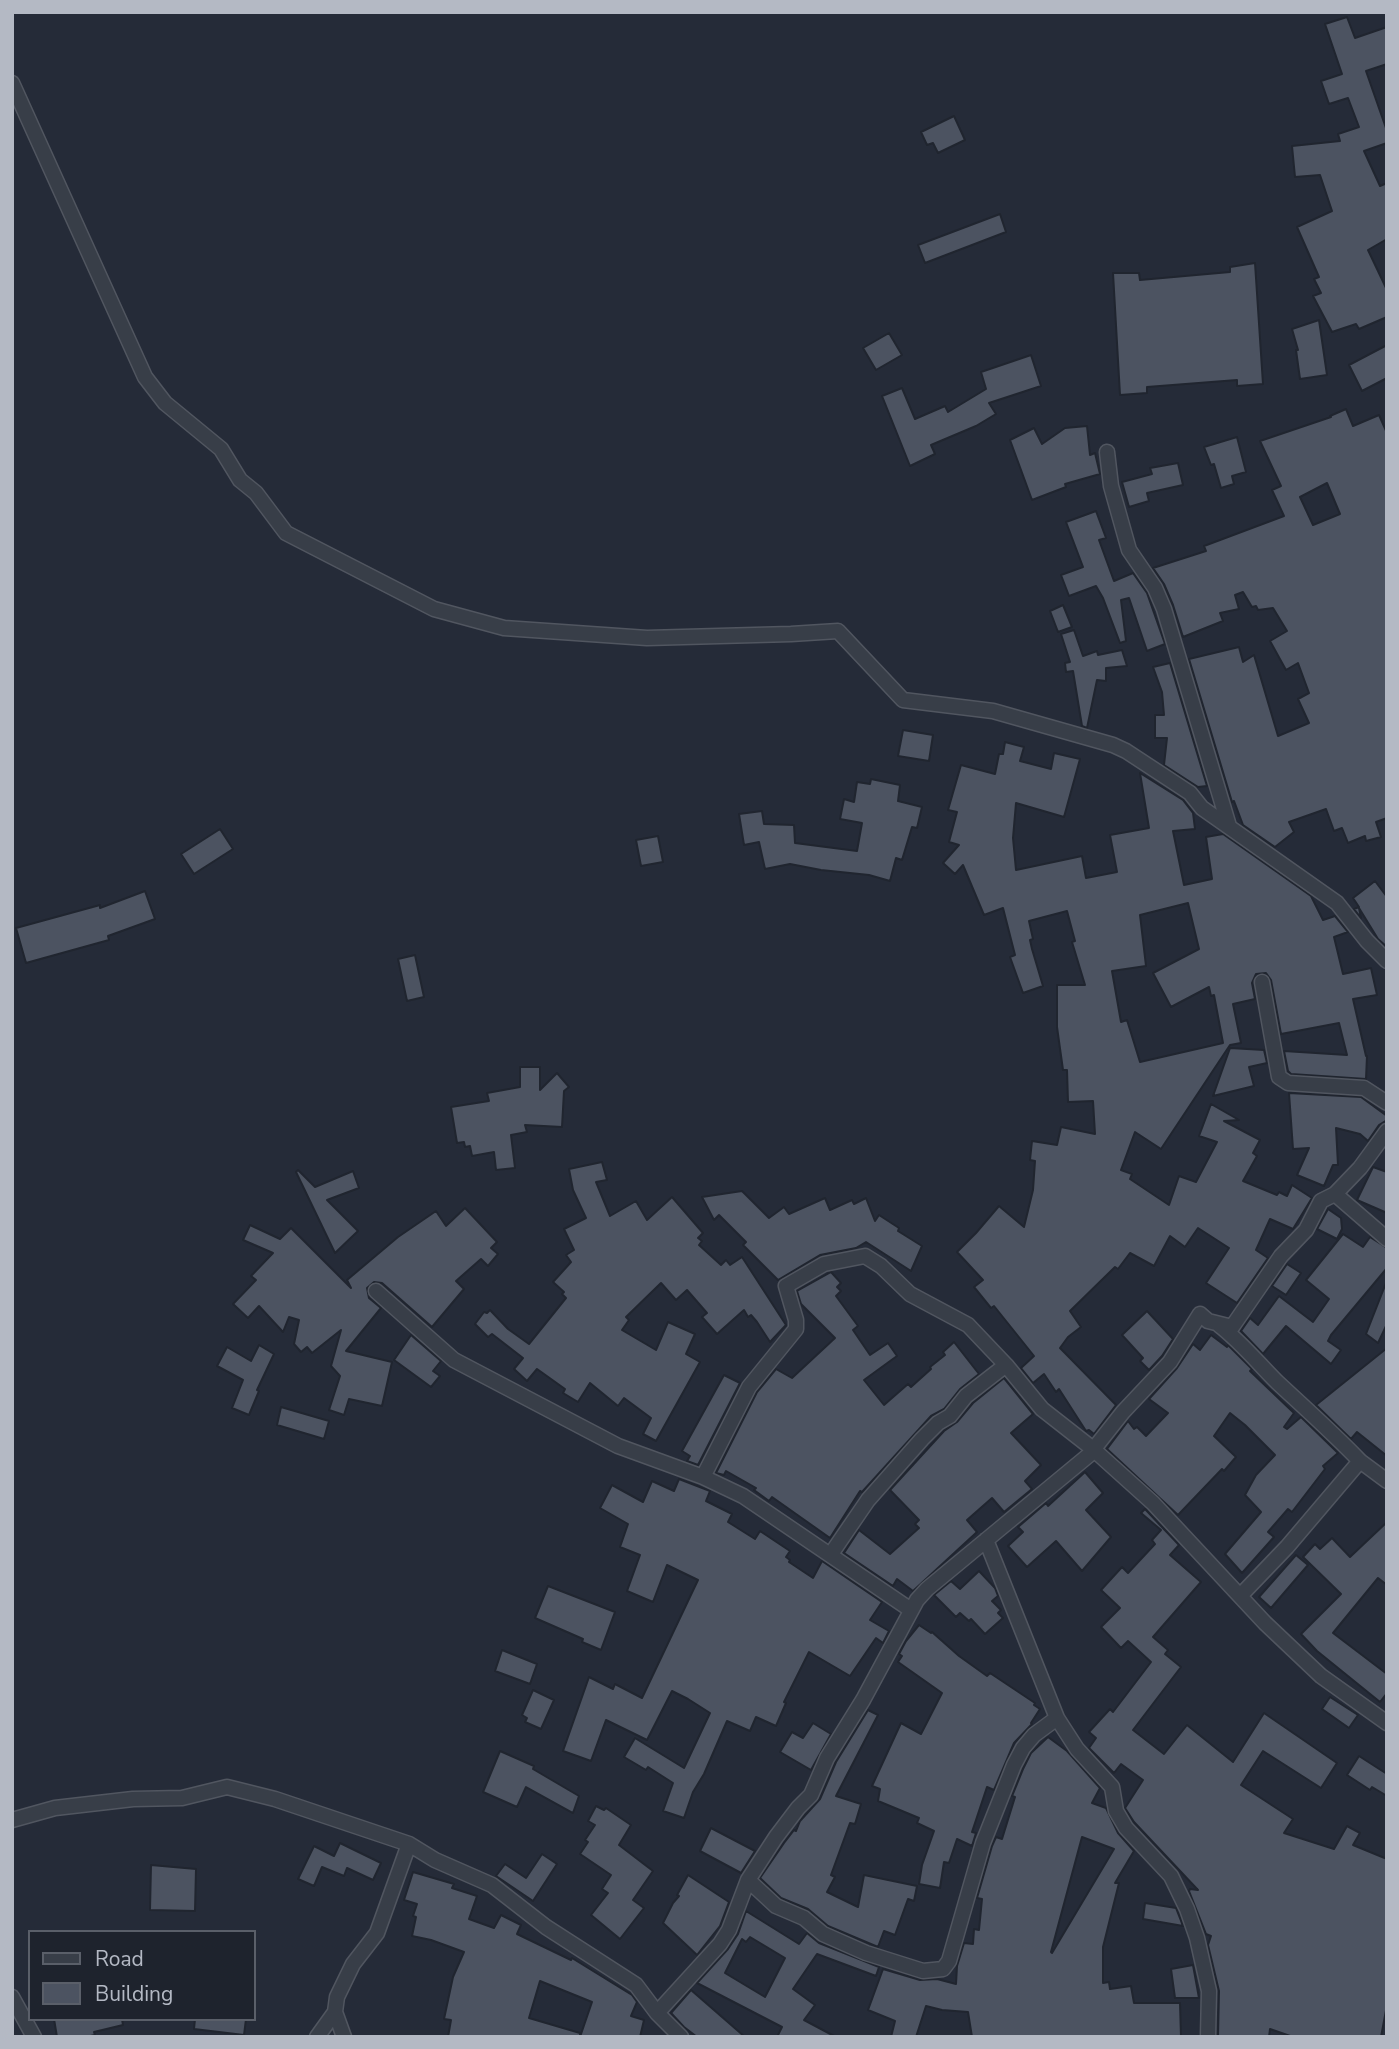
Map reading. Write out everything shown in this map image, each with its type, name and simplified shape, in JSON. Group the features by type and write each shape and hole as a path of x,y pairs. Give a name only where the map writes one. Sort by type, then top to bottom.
{"street":[{"path":"12,83 145,377 165,403 222,449 240,480 256,494 286,533 434,609 504,628 647,638 792,635 838,631 903,700 993,711 1126,751 1190,793 1202,808 1337,903 1387,961"},
{"path":"1107,452 1111,486 1129,550 1155,588 1164,609 1229,826"},
{"path":"1262,982 1279,1077 1288,1083 1364,1088 1387,1103"},
{"path":"657,2013 720,1944 729,1930 748,1880 776,1837 811,1796 827,1758 858,1710 911,1610 927,1590 1088,1455 1123,1412 1170,1362 1200,1314 1208,1321 1232,1327 1281,1256 1306,1230 1321,1200 1335,1195 1360,1168 1386,1133"},
{"path":"1335,1195 1387,1239"},
{"path":"704,1477 749,1387 796,1329 786,1286 824,1264 865,1256 871,1258 910,1294 968,1325 1042,1409 1093,1449 1153,1503 1240,1596 1321,1676 1387,1723"},
{"path":"376,1291 454,1360 618,1446 704,1477 743,1496 911,1610"},
{"path":"1218,1325 1233,1336 1275,1380 1326,1425 1360,1461 1387,1481"},
{"path":"831,1554 868,1500 922,1439 938,1423 950,1416 966,1396 1006,1365"},
{"path":"1240,1596 1287,1547 1360,1461"},
{"path":"986,1540 1056,1717 1077,1749 1112,1787 1116,1811 1126,1828 1166,1870 1188,1909 1209,1991 1208,2037"},
{"path":"748,1880 776,1906 804,1918 818,1931 866,1953 923,1971 943,1969 949,1961 984,1843 1014,1765 1034,1735 1056,1717"},
{"path":"12,1820 55,1808 133,1799 182,1798 227,1787 275,1799 410,1844 435,1860 492,1885 546,1927 636,1985 679,2036"},
{"path":"317,2037 335,2012 344,1980 377,1933 410,1844"},
{"path":"12,1997 34,2037"},
{"path":"335,2012 344,2037"}],"building":[{"path":"1347,17 1355,38 1387,27 1387,64 1366,71 1387,131 1387,143 1364,151 1380,186 1387,183 1387,239 1368,250 1387,290 1387,317 1359,329 1356,324 1332,332 1313,296 1321,293 1314,279 1319,277 1297,227 1332,211 1320,175 1295,177 1292,146 1340,141 1338,134 1359,127 1348,98 1329,104 1321,81 1342,74 1325,24"},
{"path":"954,116 965,140 938,153 933,143 927,145 921,132"},
{"path":"1000,214 1006,232 925,263 918,245"},
{"path":"1255,263 1263,384 1237,386 1237,380 1147,387 1147,393 1120,395 1113,273 1139,273 1140,280 1230,272 1230,267"},
{"path":"1319,320 1327,375 1300,379 1298,350 1292,329"},
{"path":"889,333 902,355 876,370 863,348"},
{"path":"1387,345 1387,378 1362,391 1349,365"},
{"path":"1031,355 1041,386 989,403 996,414 976,426 931,445 935,454 910,466 882,396 902,388 915,419 945,406 948,412 986,389 981,372"},
{"path":"1346,409 1353,426 1379,415 1387,433 1387,818 1376,822 1381,837 1366,841 1365,836 1348,843 1342,828 1334,831 1326,809 1289,822 1294,832 1275,847 1243,825 1234,801 1232,802 1189,659 1239,647 1243,662 1254,655 1278,736 1309,723 1298,699 1309,693 1298,663 1286,670 1270,641 1287,631 1273,608 1258,610 1256,606 1252,607 1243,592 1235,595 1239,609 1220,613 1223,621 1183,637 1164,584 1153,568 1206,551 1204,546 1284,516 1272,490 1281,486 1260,441","holes":["1327,483 1340,514 1313,525 1300,497"]},
{"path":"1087,426 1090,455 1095,453 1100,474 1065,484 1066,487 1032,500 1010,440 1034,428 1042,444 1065,428"},
{"path":"1237,437 1246,472 1232,476 1234,484 1221,488 1214,464 1211,465 1204,447"},
{"path":"1178,463 1183,485 1147,493 1149,501 1129,507 1122,482 1152,474 1150,468"},
{"path":"1096,511 1106,538 1099,540 1114,581 1133,573 1147,593 1165,644 1147,651 1129,598 1121,600 1126,641 1120,643 1096,586 1069,596 1061,575 1083,567 1066,522"},
{"path":"1063,605 1072,627 1058,632 1050,611"},
{"path":"1074,630 1083,656 1097,651 1098,655 1122,650 1127,666 1106,668 1106,681 1097,680 1087,728 1082,726 1073,671 1066,672 1065,663 1070,662 1061,634"},
{"path":"1170,663 1207,786 1198,787 1164,765 1167,738 1155,738 1155,715 1164,715 1162,692 1153,667"},
{"path":"903,730 933,735 929,761 898,756"},
{"path":"1005,742 1024,747 1020,761 1051,769 1054,753 1080,759 1064,817 1016,803 1013,838 1016,870 1082,856 1086,878 1117,872 1110,835 1149,828 1140,773 1183,800 1193,813 1195,829 1173,831 1184,885 1212,879 1206,837 1223,834 1311,896 1323,920 1335,916 1348,932 1334,937 1343,974 1371,968 1377,995 1353,999 1367,1056 1366,1079 1291,1074 1284,1051 1347,1055 1339,1023 1281,1034 1271,980 1266,973 1256,974 1252,983 1255,999 1233,1004 1241,1043 1230,1045 1161,1149 1135,1132 1121,1170 1132,1174 1130,1179 1169,1205 1179,1176 1196,1182 1217,1142 1199,1136 1211,1104 1239,1120 1224,1121 1260,1140 1253,1153 1257,1156 1243,1181 1277,1195 1279,1192 1287,1196 1292,1185 1312,1198 1293,1229 1270,1219 1256,1250 1268,1258 1237,1303 1206,1283 1229,1248 1198,1228 1185,1247 1170,1236 1154,1266 1130,1253 1118,1269 1115,1267 1070,1311 1081,1327 1068,1337 1060,1348 1116,1405 1094,1434 1086,1431 1059,1389 1056,1392 1044,1374 1033,1383 1021,1368 1034,1356 994,1306 991,1308 974,1287 983,1280 957,1252 999,1206 1024,1227 1033,1190 1035,1161 1030,1160 1032,1141 1057,1145 1061,1127 1095,1134 1093,1101 1068,1102 1067,1070 1063,1070 1057,1027 1057,985 1085,985 1072,942 1075,941 1067,911 1029,921 1033,939 1030,940 1043,986 1023,993 1010,957 1015,955 1003,908 984,915 963,865 955,874 943,863 959,845 949,842 957,812 948,810 961,765 995,774 999,754 1003,754","holes":["1188,903 1199,949 1153,973 1171,1007 1209,987 1211,996 1214,995 1223,1043 1140,1062 1127,1020 1121,1022 1112,971 1146,966 1140,915"]},
{"path":"871,779 900,785 898,801 922,807 917,828 912,827 902,860 896,858 890,881 869,875 790,864 765,869 759,842 744,845 739,814 762,811 764,824 794,825 795,843 857,851 862,823 840,819 844,799 854,802 857,782 870,784"},
{"path":"220,829 233,849 194,874 181,854"},
{"path":"658,836 663,862 641,866 636,840"},
{"path":"1375,881 1387,897 1387,947 1378,939 1359,908 1361,918 1354,909 1359,907 1353,898"},
{"path":"145,891 155,919 108,936 109,940 26,963 16,928 100,905 100,908"},
{"path":"415,955 424,997 407,1001 398,959"},
{"path":"1230,1048 1264,1050 1267,1063 1249,1067 1254,1086 1213,1096"},
{"path":"520,1067 540,1067 540,1090 557,1073 569,1087 564,1091 562,1127 525,1125 527,1132 511,1135 515,1168 496,1170 494,1152 472,1156 470,1146 465,1147 464,1142 457,1143 451,1107 489,1101 487,1093 520,1087"},
{"path":"1289,1093 1361,1097 1387,1116 1387,1120 1379,1125 1368,1141 1360,1134 1336,1128 1338,1165 1333,1165 1324,1186 1297,1175 1309,1148 1293,1149"},
{"path":"602,1162 607,1180 596,1182 610,1216 636,1201 647,1220 672,1197 703,1233 698,1238 702,1241 699,1245 721,1265 726,1260 730,1265 742,1257 786,1325 770,1342 757,1322 751,1315 748,1317 744,1310 717,1334 702,1317 707,1313 687,1290 676,1300 661,1283 626,1317 629,1320 622,1330 656,1350 668,1322 695,1334 686,1354 700,1362 656,1441 643,1434 651,1418 624,1398 618,1406 590,1383 578,1402 563,1393 565,1389 537,1369 527,1381 514,1369 523,1358 492,1334 488,1337 475,1324 484,1312 490,1310 508,1329 529,1344 566,1298 562,1294 564,1292 553,1282 571,1262 566,1255 574,1250 564,1229 586,1218 573,1190 569,1169"},
{"path":"1373,1167 1387,1172 1387,1213 1357,1200"},
{"path":"298,1170 315,1187 353,1171 359,1188 327,1200 358,1231 335,1253 296,1172"},
{"path":"742,1191 769,1218 784,1207 789,1214 825,1198 830,1210 852,1200 854,1204 866,1198 875,1221 879,1215 922,1246 911,1271 866,1242 856,1248 820,1255 778,1280 743,1245 746,1242 719,1215 714,1220 702,1197"},
{"path":"465,1208 497,1242 491,1248 498,1254 488,1266 481,1259 456,1281 464,1289 432,1327 382,1283 374,1282 367,1288 369,1298 381,1308 346,1351 392,1362 382,1406 349,1399 344,1415 329,1410 340,1376 331,1366 341,1330 312,1353 307,1347 301,1352 294,1344 299,1320 289,1317 283,1332 259,1306 248,1318 233,1304 256,1280 251,1276 273,1253 243,1240 250,1225 280,1239 291,1228 351,1288 347,1280 398,1237 436,1211 446,1226"},
{"path":"1328,1209 1341,1218 1342,1229 1337,1239 1317,1229"},
{"path":"1343,1234 1363,1247 1370,1237 1387,1248 1387,1268 1331,1335 1328,1341 1341,1350 1331,1364 1286,1326 1263,1354 1241,1331 1250,1318 1258,1325 1279,1296 1313,1322 1329,1299 1306,1280"},
{"path":"1287,1264 1301,1273 1286,1295 1272,1286"},
{"path":"831,1272 841,1283 837,1287 841,1291 836,1296 858,1326 853,1330 870,1355 888,1343 897,1356 864,1380 884,1405 908,1384 911,1387 931,1369 954,1342 979,1374 960,1389 944,1409 931,1416 862,1492 860,1491 830,1538 772,1497 769,1501 754,1490 756,1488 726,1471 724,1475 716,1473 757,1392 776,1369 792,1378 835,1338 801,1304 797,1291"},
{"path":"1386,1283 1387,1324 1378,1343 1366,1334"},
{"path":"1147,1311 1173,1339 1149,1370 1140,1361 1143,1358 1122,1335"},
{"path":"411,1335 441,1361 433,1371 440,1376 431,1387 394,1360"},
{"path":"1211,1335 1227,1347 1228,1345 1252,1369 1250,1371 1294,1413 1284,1427 1287,1429 1301,1417 1338,1453 1323,1466 1325,1469 1292,1512 1288,1509 1268,1532 1274,1537 1242,1573 1225,1554 1261,1512 1245,1495 1256,1475 1275,1455 1245,1425 1230,1413 1214,1436 1236,1457 1178,1515 1107,1449 1128,1421 1134,1429 1137,1427 1146,1436 1168,1413 1149,1399 1177,1368 1193,1344 1200,1350"},
{"path":"259,1345 274,1354 249,1415 232,1408 243,1380 217,1366 227,1347 251,1361"},
{"path":"1387,1348 1387,1456 1357,1432 1351,1439 1316,1405"},
{"path":"724,1375 740,1383 698,1465 687,1461 690,1456 682,1451"},
{"path":"1004,1378 1033,1414 1011,1433 1041,1465 1025,1481 1032,1489 1004,1512 992,1498 967,1520 977,1532 913,1591 897,1579 893,1586 844,1553 859,1530 890,1554 919,1528 915,1524 919,1520 890,1490 944,1431"},
{"path":"281,1407 329,1421 324,1439 277,1425"},
{"path":"1085,1472 1103,1493 1086,1510 1111,1537 1082,1571 1056,1541 1027,1567 1008,1546 1023,1532 1018,1527 1046,1503 1048,1506"},
{"path":"679,1479 710,1491 706,1501 732,1514 728,1522 755,1539 760,1531 790,1551 786,1557 789,1562 813,1578 822,1561 882,1602 870,1620 889,1631 883,1643 876,1638 850,1676 809,1652 784,1702 786,1703 776,1726 756,1717 750,1731 727,1721 704,1774 693,1792 684,1818 663,1811 673,1783 648,1767 646,1770 624,1757 635,1738 684,1768 710,1713 688,1699 672,1691 647,1740 606,1720 591,1761 563,1751 589,1677 613,1689 615,1684 642,1698 698,1580 667,1565 653,1602 627,1591 640,1555 620,1547 628,1524 600,1508 612,1485 643,1502 652,1481 674,1491"},
{"path":"1145,1509 1179,1545 1170,1555 1201,1582 1153,1637 1168,1650 1165,1654 1181,1667 1133,1730 1164,1754 1187,1725 1233,1762 1264,1713 1337,1763 1321,1788 1263,1751 1241,1785 1293,1819 1284,1833 1334,1849 1347,1826 1360,1833 1353,1845 1387,1859 1387,2005 1381,2037 1293,2037 1270,2029 1269,2037 1218,2037 1219,1991 1208,1945 1211,1936 1206,1934 1189,1891 1198,1890 1134,1822 1125,1808 1143,1780 1121,1764 1114,1773 1089,1748 1096,1738 1089,1732 1110,1709 1113,1712 1151,1662 1128,1641 1121,1648 1101,1627 1120,1608 1101,1590 1122,1567 1128,1573 1155,1544 1152,1540 1161,1530 1141,1513"},
{"path":"1387,1522 1387,1585 1378,1578 1333,1633 1387,1674 1387,1693 1380,1702 1317,1651 1301,1634 1341,1594 1303,1557 1315,1544 1320,1549 1332,1538 1350,1557"},
{"path":"1296,1555 1308,1565 1271,1608 1259,1597"},
{"path":"979,1571 995,1588 998,1596 992,1601 1001,1610 998,1613 1003,1618 985,1634 971,1619 969,1621 960,1613 956,1617 934,1595 951,1581 960,1589"},
{"path":"548,1586 615,1612 601,1650 535,1618"},
{"path":"919,1625 932,1632 987,1676 990,1673 1040,1709 1032,1724 1014,1743 994,1790 987,1787 972,1832 976,1833 972,1846 957,1839 949,1863 944,1862 940,1888 919,1884 922,1865 934,1831 917,1823 919,1818 878,1801 880,1789 872,1786 901,1723 921,1734 942,1693 898,1662 906,1641"},
{"path":"502,1650 537,1664 530,1684 495,1671"},
{"path":"533,1690 554,1700 541,1729 525,1722 527,1718 522,1715"},
{"path":"1330,1697 1358,1715 1349,1728 1322,1709"},
{"path":"868,1710 878,1715 836,1796 861,1804 855,1824 850,1823 831,1875 835,1877 827,1892 858,1907 864,1875 917,1886 914,1901 908,1899 895,1935 884,1931 878,1947 828,1926 808,1909 781,1898 760,1878 784,1843 794,1830 796,1831 800,1821 820,1799 836,1762"},
{"path":"813,1723 831,1734 811,1770 780,1752 792,1732 803,1738"},
{"path":"1048,1737 1067,1751 1100,1788 1092,1803 1106,1808 1118,1833 1134,1851 1115,1883 1119,1883 1103,1947 1103,1983 1109,1982 1110,1989 1131,1986 1134,2003 1180,2003 1181,2037 972,2037 968,2012 926,2006 916,2037 891,2037 895,2021 868,2010 883,1969 920,1980 937,1979 956,1984 957,1966 964,1943 973,1944 974,1929 979,1930 982,1899 977,1898 992,1846 996,1837 1002,1839 1015,1797 1012,1796 1031,1753","holes":["1082,1837 1114,1849 1052,1953"]},
{"path":"500,1751 534,1766 533,1769 579,1796 573,1813 526,1787 517,1807 483,1792"},
{"path":"1359,1756 1387,1774 1387,1796 1372,1787 1370,1790 1347,1775"},
{"path":"596,1806 604,1810 606,1808 631,1825 619,1845 653,1871 633,1900 644,1908 620,1939 591,1915 608,1893 602,1889 611,1875 580,1854 595,1825 588,1821"},
{"path":"711,1828 755,1851 741,1873 700,1851"},
{"path":"340,1843 381,1863 373,1880 347,1868 344,1876 322,1867 314,1886 298,1879 314,1846 334,1856"},
{"path":"542,1854 557,1864 533,1901 496,1876 505,1864 526,1878"},
{"path":"151,1865 196,1869 195,1911 150,1910"},
{"path":"413,1872 454,1884 452,1888 477,1896 469,1919 494,1928 501,1915 521,1925 517,1934 571,1960 572,1958 632,1995 637,2002 631,2016 644,2020 640,2037 580,2037 448,2037 451,2020 444,2019 453,1977 464,1952 412,1936 417,1904 404,1900","holes":["540,1981 592,2002 580,2037 580,2033 529,2018"]},
{"path":"688,1875 729,1902 720,1926 697,1955 663,1923"},
{"path":"1145,1903 1176,1908 1183,1926 1143,1919"},
{"path":"746,1911 799,1944 807,1933 819,1943 879,1967 876,1976 817,1954 793,1989 815,2005 804,2020 836,2037 777,2037 782,2027 697,1983 738,1934","holes":["750,1937 785,1958 765,1997 725,1973 742,1939 746,1942"]},
{"path":"1193,1965 1199,1998 1175,1998 1171,1969"},
{"path":"691,1990 745,2037 697,2037 684,2027 671,2013"},
{"path":"54,2021 122,2021 123,2025 94,2032 95,2035 57,2037"},
{"path":"195,2021 246,2021 244,2035 194,2029"}]}
